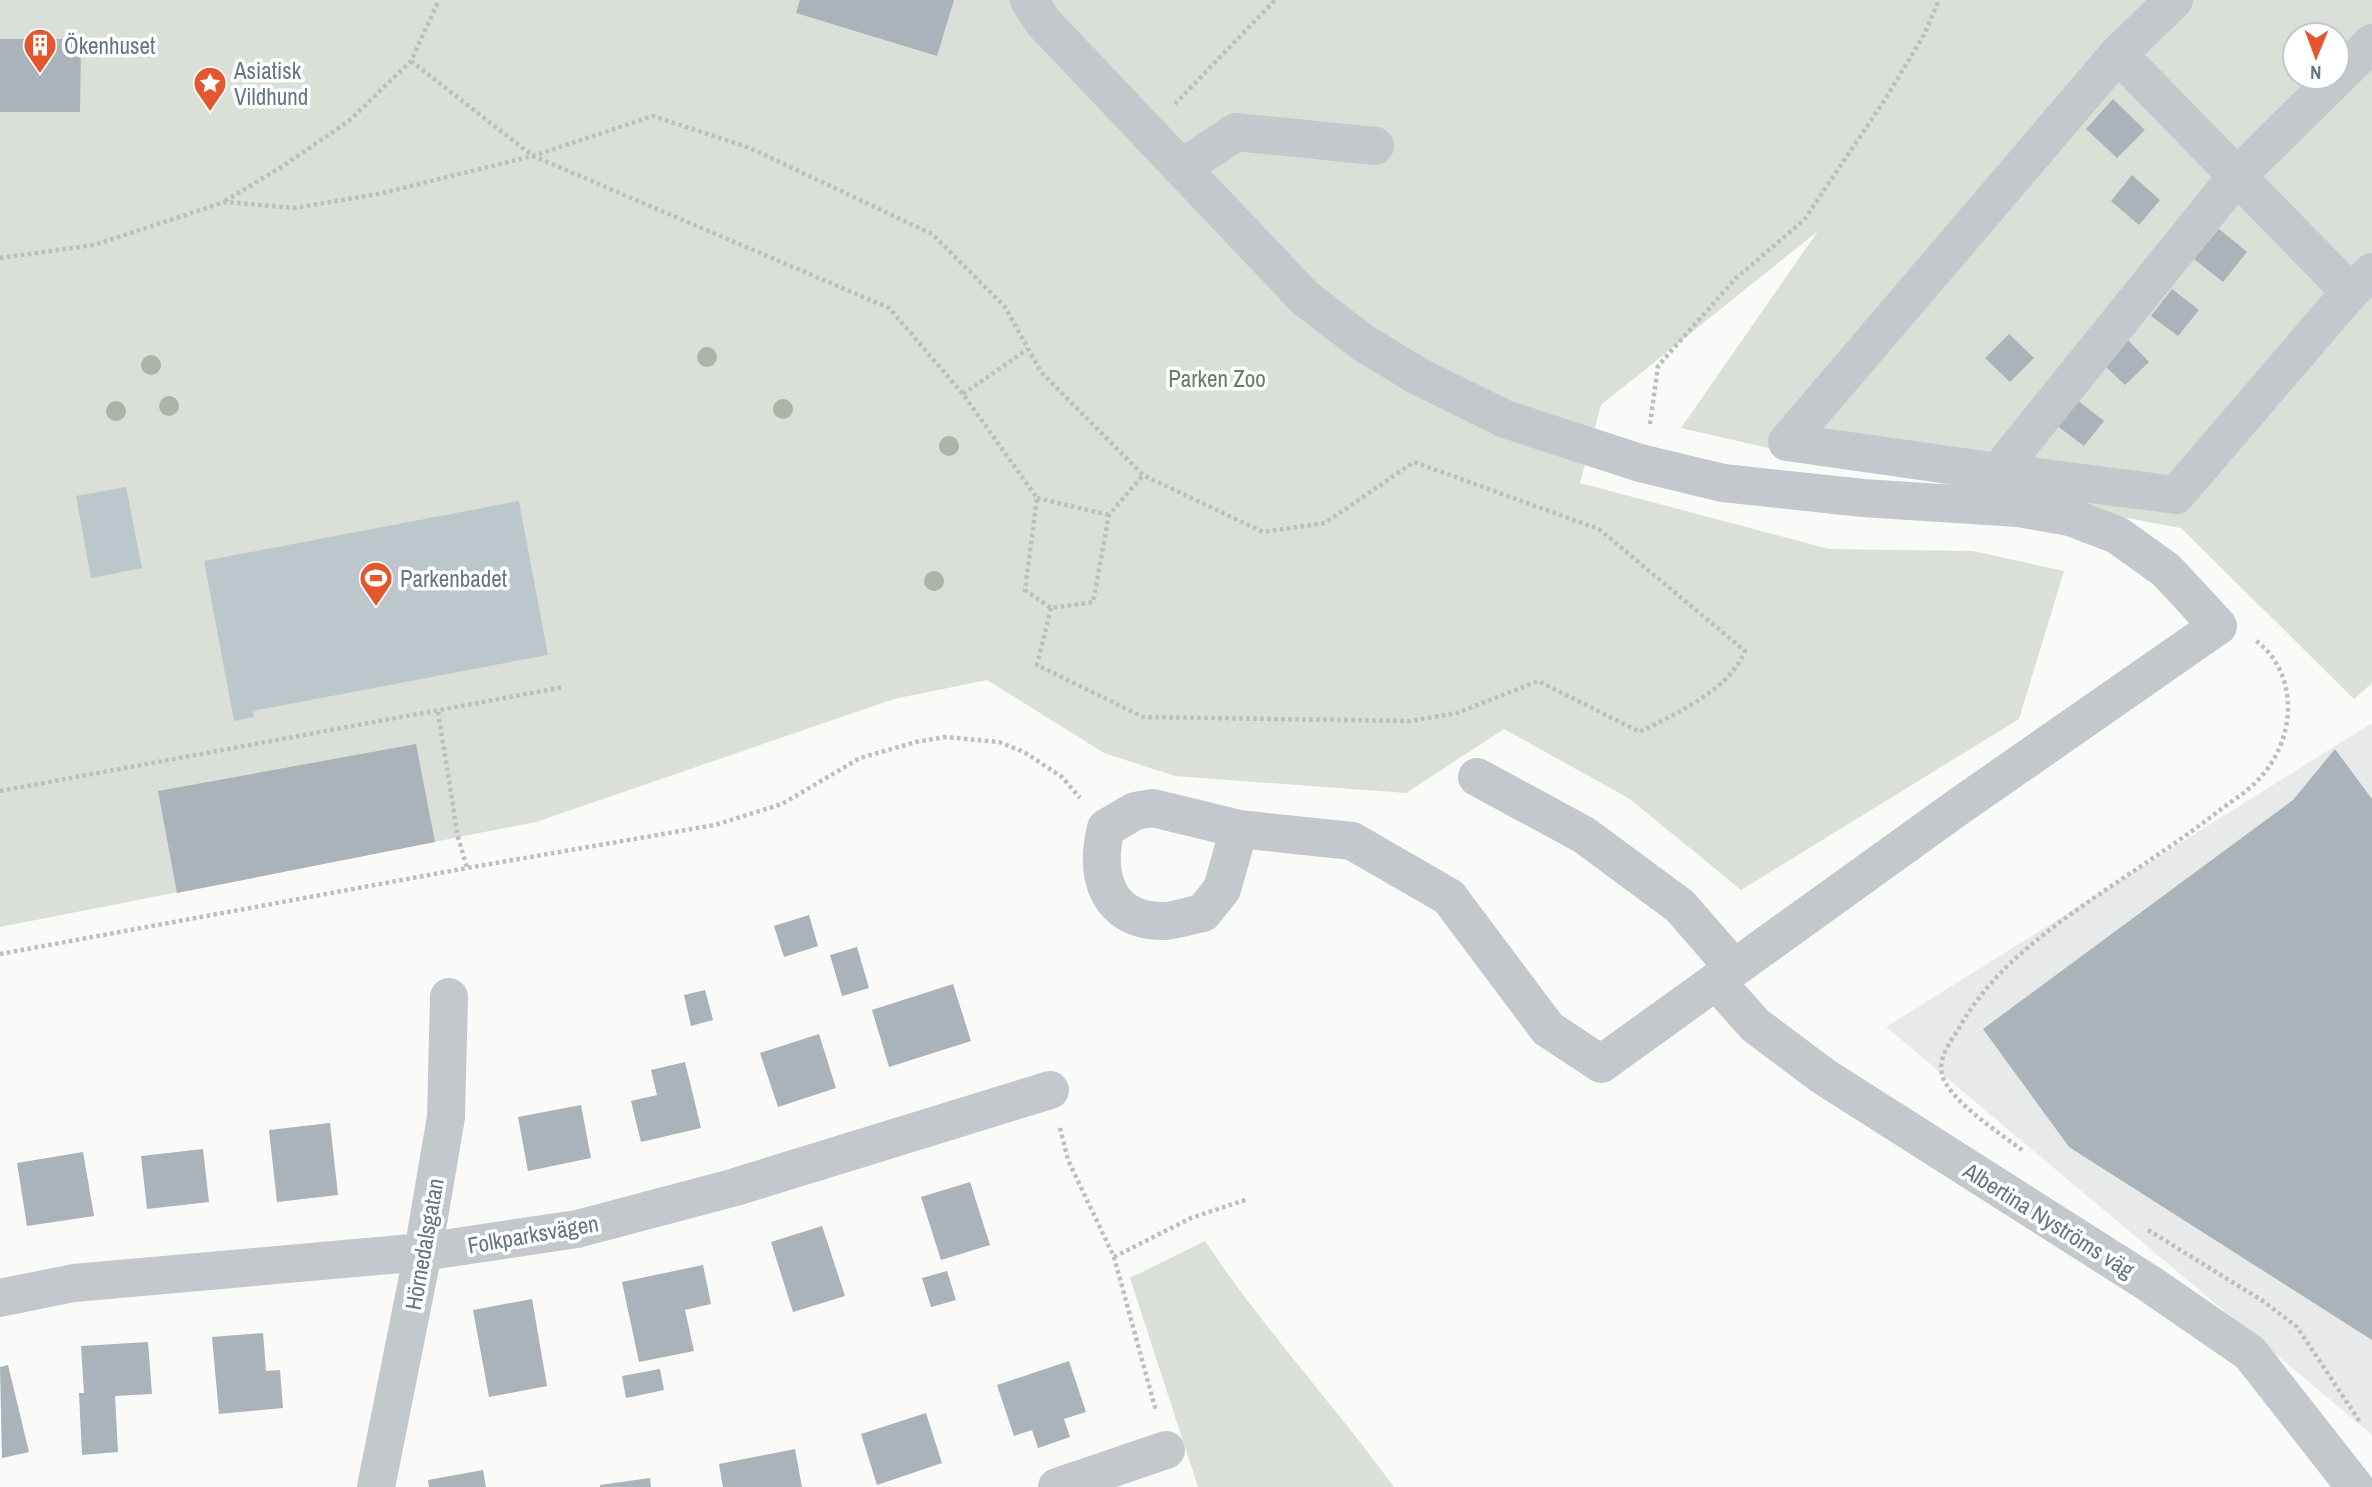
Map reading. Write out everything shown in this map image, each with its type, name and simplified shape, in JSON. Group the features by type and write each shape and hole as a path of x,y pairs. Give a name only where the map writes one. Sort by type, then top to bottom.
{"street":[{"path":"1029,0 1043,22 1305,298 1362,342 1416,375 1505,419 1658,467 1723,482 1863,498 2018,508 2070,517 2117,535 2166,570 2218,626 1601,1064 1548,1029 1449,897 1352,841 1239,829 1153,808 1135,811 1105,828 1099,855 1107,891 1129,914 1165,921 1203,913 1222,888 1239,829"},
{"path":"2119,54 2236,177 2361,282 2176,495 1787,442 2119,54 2174,0"},
{"path":"1998,472 2236,177 2372,43"},
{"path":"1182,168 1236,132 1375,146"},
{"name":"Albertina Nyströms väg","path":"1477,777 1594,843 1680,906 1755,1024 1823,1076 2150,1284 2250,1353 2354,1487"},
{"name":"Hörnedalsgatan","path":"376,1487 424,1252 446,1117 449,998"},
{"name":"Folkparksvägen","path":"0,1298 74,1283 424,1252 577,1229 732,1188 1050,1090"},
{"path":"1057,1487 1166,1450"}],"path":[{"path":"0,258 94,245 225,202 350,120 411,61 439,0"},
{"path":"1149,134 1275,0"},
{"path":"1658,467 1647,439 1658,366 1735,279 1804,220 1884,101 1924,35 1939,0"},
{"path":"411,61 533,156 889,308 963,394 1037,498 1109,515"},
{"path":"225,202 295,208 378,194 533,156 653,116 750,148 932,234 1005,306 1041,372 1143,475 1264,532 1325,523 1414,461 1599,529 1745,651 1738,668 1692,705 1640,732 1538,681 1457,713 1410,721 1143,717 1037,665 1051,608"},
{"path":"963,394 1028,349"},
{"path":"1037,498 1025,590 1051,608 1093,602 1109,515 1143,475"},
{"path":"2032,1158 1976,1115 1950,1088 1942,1073 1944,1053 1964,1018 2003,970 2047,932 2193,830 2259,780 2277,752 2287,723 2289,696 2279,666 2265,648 2242,630 2218,626"},
{"path":"0,791 564,687"},
{"path":"438,712 458,837 467,867"},
{"path":"0,954 467,867 716,825 782,804 860,758 945,737 999,742 1046,764 1062,777 1105,828"},
{"path":"1050,1090 1068,1160 1114,1258 1166,1450"},
{"path":"1114,1258 1191,1219 1248,1199"},
{"path":"2136,1222 2263,1301 2297,1327 2364,1429"}],"shaded area":[{"path":"126,487 142,568 91,578 76,496"},
{"name":"Parkenbadet","path":"519,501 548,655 253,711 254,717 234,721 204,561"},
{"path":"2372,723 2372,1435 1886,1027"}],"green space":[{"name":"Parken Zoo","path":"0,0 2372,0 2372,683 2354,699 2181,528 1847,466 1681,428 1818,231 1601,405 1580,483 1829,549 1973,551 2064,571 2019,719 1741,890 1630,799 1504,729 1406,793 1175,776 1104,753 987,680 894,699 536,822 0,927","holes":["519,501 547,655 252,711"]},
{"path":"1205,1241 1250,1304 1394,1487 1198,1487 1130,1278"}],"building":[{"path":"800,0 954,0 937,56 796,13"},
{"name":"Ökenhuset","path":"0,39 81,39 80,112 0,112"},
{"path":"2113,99 2145,130 2117,158 2086,129"},
{"path":"2132,175 2160,200 2139,225 2111,201"},
{"path":"2219,229 2247,252 2223,282 2194,259"},
{"path":"2172,289 2199,310 2178,336 2151,316"},
{"path":"2009,334 2034,358 2010,382 1985,358"},
{"path":"2128,340 2149,362 2125,385 2103,364"},
{"path":"2076,399 2104,421 2084,446 2056,425"},
{"path":"416,744 435,842 177,893 158,791"},
{"path":"2335,749 2372,799 2372,1340 2069,1147 1983,1029 2293,800"},
{"path":"809,915 818,946 784,957 774,926"},
{"path":"857,947 869,988 842,996 830,955"},
{"path":"953,984 971,1041 889,1067 872,1010"},
{"path":"705,990 713,1020 691,1026 684,995"},
{"path":"819,1034 836,1088 778,1107 760,1053"},
{"path":"685,1062 701,1128 641,1142 631,1101 657,1095 651,1070"},
{"path":"581,1105 591,1158 528,1171 518,1117"},
{"path":"330,1123 338,1195 277,1202 269,1130"},
{"path":"203,1149 209,1202 147,1209 141,1156"},
{"path":"83,1152 94,1216 27,1226 17,1163"},
{"path":"970,1182 990,1245 941,1260 921,1197"},
{"path":"822,1226 845,1296 793,1312 771,1242"},
{"path":"703,1265 711,1304 685,1310 694,1351 639,1362 622,1282"},
{"path":"947,1271 956,1300 931,1307 922,1278"},
{"path":"532,1299 547,1386 489,1397 473,1310"},
{"path":"263,1333 266,1371 280,1370 283,1408 219,1414 212,1337"},
{"path":"148,1342 152,1394 115,1396 118,1452 82,1455 79,1393 84,1393 81,1346"},
{"path":"1069,1361 1086,1412 1064,1419 1070,1437 1038,1448 1032,1430 1014,1436 997,1385"},
{"path":"8,1365 29,1452 2,1458 0,1367"},
{"path":"660,1369 664,1390 626,1398 622,1376"},
{"path":"926,1413 942,1463 877,1485 861,1434"},
{"path":"795,1449 802,1487 723,1487 719,1464"},
{"path":"483,1470 486,1487 429,1487 428,1480"},
{"path":"650,1478 651,1487 600,1487 600,1485"}],"place":[{"name":"Ökenhuset","path":"40,75"},
{"name":"Asiatisk Vildhund","path":"210,113"},
{"name":"Parkenbadet","path":"376,608"}]}
